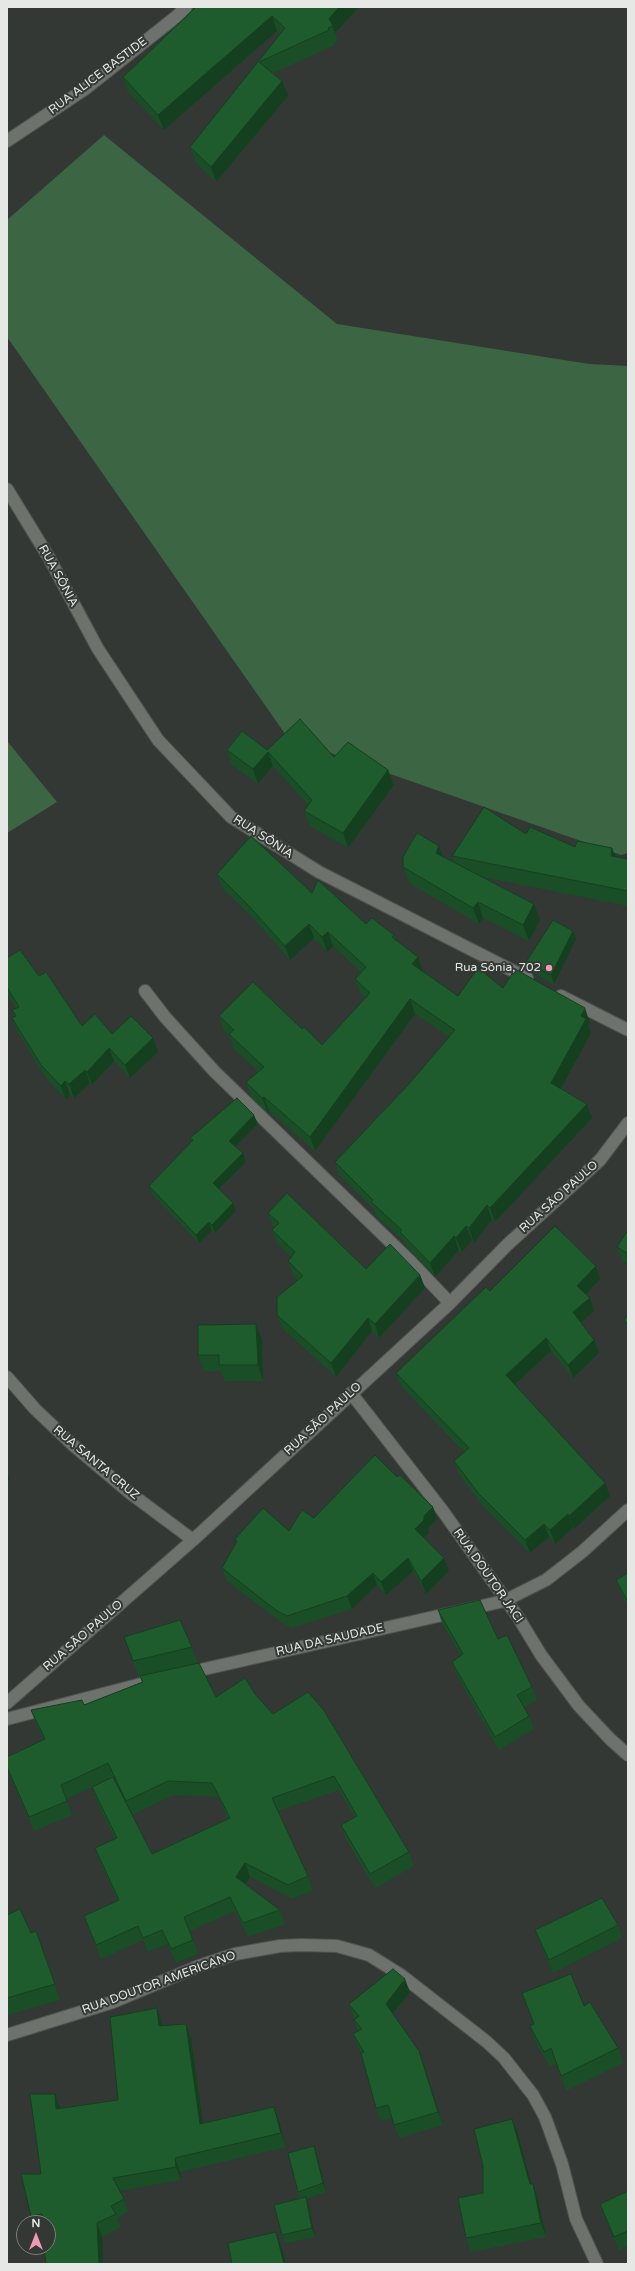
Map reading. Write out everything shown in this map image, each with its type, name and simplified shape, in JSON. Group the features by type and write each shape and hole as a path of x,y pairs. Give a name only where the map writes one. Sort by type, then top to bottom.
{"street":[{"name":"RUA ALICE BASTIDE","path":"7,141 85,89 177,16 186,7"},
{"name":"RUA SÔNIA","path":"7,489 48,556 98,649 158,740 231,817 319,872 535,982"},
{"path":"548,989 628,1030"},
{"path":"145,991 165,1017 215,1072 409,1260 450,1304"},
{"name":"RUA SÃO PAULO","path":"7,1703 193,1540 351,1393 450,1304 507,1245 600,1160 628,1124"},
{"name":"RUA SANTA CRUZ","path":"7,1377 47,1420 74,1446 130,1493 193,1540"},
{"name":"RUA DOUTOR JACI","path":"351,1393 442,1510 504,1601 518,1617 541,1656 579,1706 610,1739 628,1755"},
{"name":"RUA DA SAUDADE","path":"179,1675 504,1601 546,1580 582,1552 628,1510"},
{"path":"7,1718 156,1680"},
{"name":"RUA DOUTOR AMERICANO","path":"7,2035 113,2002 199,1966 242,1953 280,1946 301,1945 337,1946 369,1955 401,1975 487,2042 504,2058 533,2095 545,2117 562,2164 576,2219 597,2264"}],"green space":[{"path":"104,135 337,324 589,364 628,366 628,853 621,855 288,738 7,337 7,220"},
{"path":"7,741 57,802 7,833"}],"building":[{"path":"196,7 339,7 329,19 333,26 328,28 329,30 259,62 282,81 211,167 190,147 285,28 272,16 158,115 123,77"},
{"path":"300,719 334,757 348,742 388,770 343,833 304,811 312,800 268,752 253,769 227,750 242,731 267,750"},
{"path":"484,807 526,834 530,827 575,847 577,841 612,848 611,856 628,859 628,891 452,856"},
{"path":"417,833 439,846 436,853 534,904 523,925 478,902 473,908 403,867 403,857"},
{"path":"251,836 312,893 318,880 366,924 372,918 394,935 392,937 418,957 412,964 458,996 478,968 503,988 515,969 585,1008 581,1016 586,1019 551,1083 587,1104 490,1208 487,1205 469,1228 466,1226 456,1238 454,1236 430,1263 400,1232 402,1230 371,1202 373,1200 335,1162 408,1085 455,1030 410,999 310,1137 264,1097 262,1098 246,1082 264,1067 229,1034 234,1030 219,1016 253,982 302,1029 304,1027 322,1045 370,993 355,979 366,967 328,932 322,937 309,924 285,946 248,905 217,874"},
{"path":"553,920 573,931 551,975 526,962"},
{"path":"20,950 39,976 46,972 82,1026 95,1014 112,1034 131,1016 153,1038 125,1065 109,1048 87,1072 85,1070 69,1084 65,1081 61,1086 41,1065 12,1018 16,1016 12,1010 19,1007 7,987 7,958"},
{"path":"237,1098 254,1115 229,1141 243,1153 213,1183 233,1203 212,1225 209,1222 196,1235 149,1186 193,1140 190,1138"},
{"path":"287,1193 366,1269 390,1244 420,1275 375,1324 368,1318 331,1363 277,1315 277,1297 303,1276 288,1261 295,1252 272,1230 279,1223 268,1213"},
{"path":"555,1226 596,1266 577,1286 590,1298 573,1312 594,1340 568,1365 546,1338 506,1375 605,1483 569,1516 568,1514 550,1530 544,1524 525,1540 479,1494 454,1461 469,1448 396,1373 486,1287 490,1291"},
{"path":"628,1230 628,1254 617,1247"},
{"path":"628,1315 628,1325 624,1320"},
{"path":"256,1324 258,1365 219,1365 219,1355 198,1355 198,1325"},
{"path":"375,1455 397,1477 400,1475 433,1507 424,1516 424,1520 415,1529 444,1558 421,1581 408,1558 381,1582 373,1573 347,1596 287,1616 277,1611 222,1568 237,1541 235,1539 263,1508 289,1531 302,1510 314,1518"},
{"path":"628,1573 628,1602 616,1580"},
{"path":"480,1600 498,1639 507,1635 532,1687 517,1695 529,1716 495,1737 452,1662 463,1654 438,1610"},
{"path":"180,1620 192,1647 133,1661 124,1637"},
{"path":"199,1663 216,1697 245,1678 255,1694 273,1714 308,1692 323,1709 409,1852 370,1874 341,1825 357,1816 334,1776 272,1798 308,1876 288,1885 245,1863 236,1877 280,1910 243,1923 230,1897 184,1917 193,1940 171,1949 162,1930 143,1938 138,1926 96,1945 84,1916 119,1900 95,1848 117,1838 92,1787 113,1777 152,1854 230,1818 212,1783 168,1781 126,1801 108,1763 61,1785 67,1801 29,1817 7,1767 7,1757 45,1739 31,1710 82,1700 84,1705 143,1682 140,1676"},
{"path":"602,1898 618,1925 549,1960 535,1930"},
{"path":"20,1909 31,1933 36,1931 55,1984 7,1998 7,1915"},
{"path":"393,1969 405,1979 386,2004 419,2051 438,2112 394,2125 388,2105 376,2108 361,2053 364,2052 353,2034 362,2029 354,2020 359,2016 349,2004"},
{"path":"571,1974 584,2006 590,2002 618,2048 561,2076 551,2048 544,2052 530,2026 534,2024 522,1993"},
{"path":"157,2008 159,2026 186,2024 200,2124 274,2107 281,2133 175,2158 176,2167 113,2178 124,2199 111,2206 116,2214 97,2223 99,2264 46,2264 45,2255 56,2255 56,2215 31,2215 21,2174 41,2174 30,2094 55,2094 56,2109 118,2100 110,2017"},
{"path":"512,2119 530,2184 533,2184 541,2223 466,2238 458,2198 483,2193 483,2166 474,2129"},
{"path":"314,2146 323,2183 298,2192 288,2153"},
{"path":"628,2191 628,2231 614,2237 600,2204"},
{"path":"306,2197 312,2228 282,2235 274,2205"},
{"path":"276,2232 284,2264 232,2264 228,2243"}],"place":[{"name":"Rua Sônia, 702","path":"549,968"}]}
